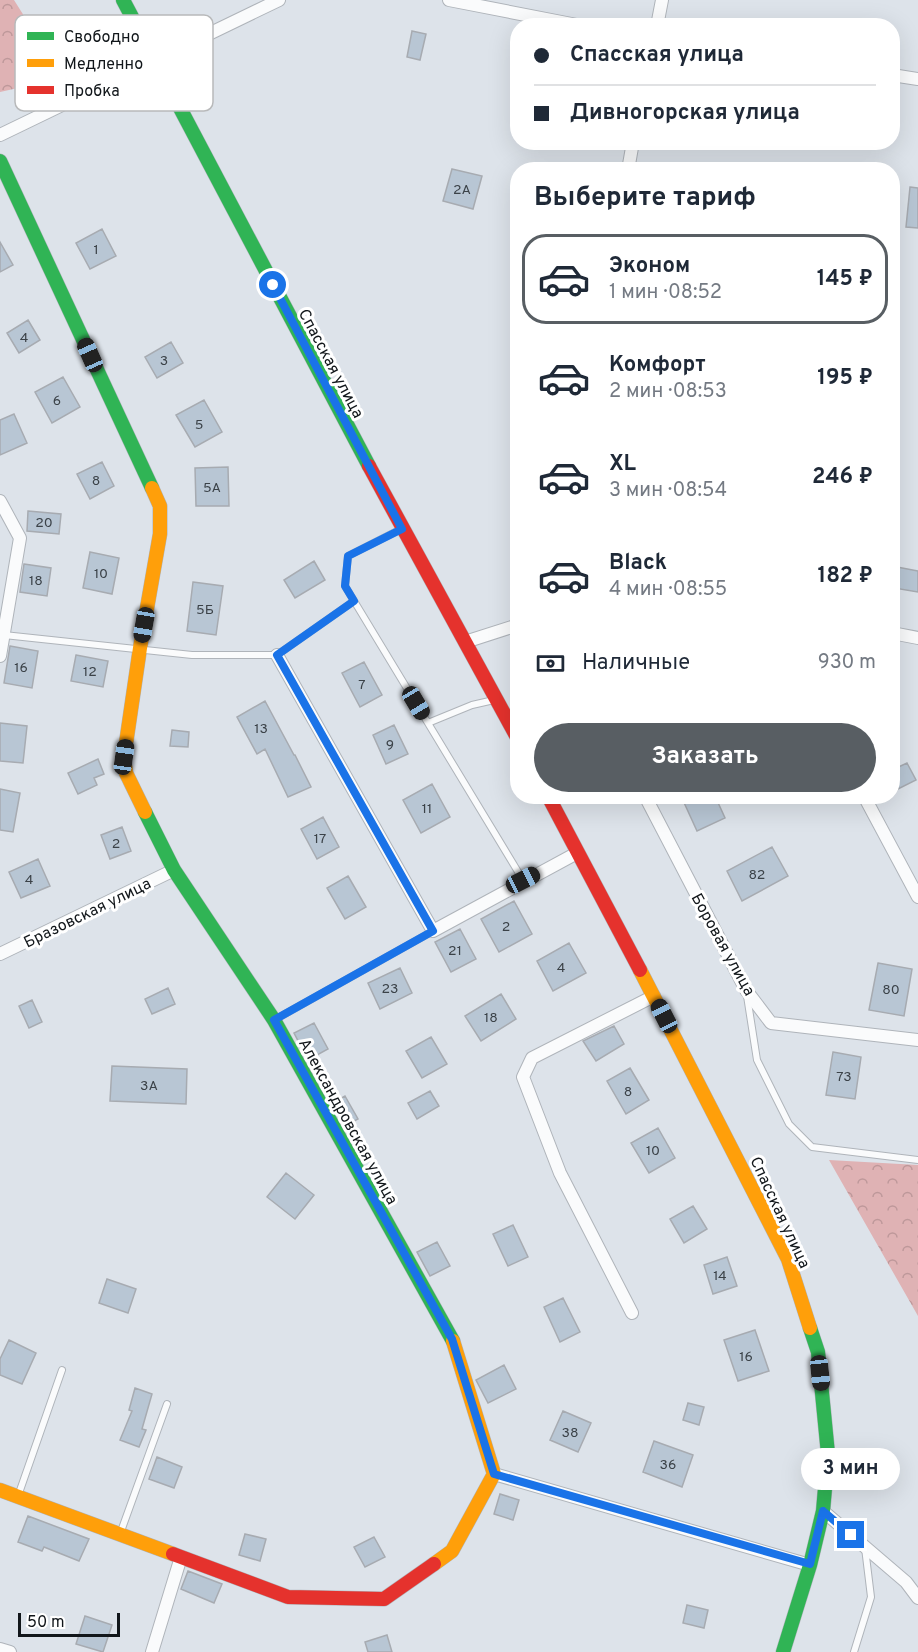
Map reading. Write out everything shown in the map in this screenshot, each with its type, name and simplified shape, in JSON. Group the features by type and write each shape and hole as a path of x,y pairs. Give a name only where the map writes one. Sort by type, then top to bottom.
{"street":[{"name":"Спасская улица","path":"123,0 131,15"},
{"path":"213,32 279,0"},
{"path":"448,0 541,18"},
{"path":"659,18 662,0"},
{"path":"900,76 918,79"},
{"path":"0,135 50,111"},
{"name":"Спасская улица","path":"180,111 402,529 510,724"},
{"name":"Александровская улица","path":"0,161 160,506 160,534 124,757 126,773 174,870 274,1020 452,1339 494,1474"},
{"path":"0,501 20,538 0,656"},
{"path":"465,642 510,628"},
{"path":"900,635 918,638"},
{"path":"277,655 433,931 523,880 577,853"},
{"name":"Спасская улица","path":"552,804 654,996 788,1259 818,1353 828,1454 823,1511 810,1564 783,1652"},
{"name":"Боровая улица","path":"649,804 746,990 771,1023 918,1040"},
{"path":"868,804 918,897"},
{"name":"Бразовская улица","path":"0,954 174,870"},
{"path":"632,1313 560,1173 523,1077 532,1058 654,996"},
{"path":"0,1490 288,1597 384,1599 452,1551 494,1474 810,1564"},
{"path":"823,1511 906,1582 918,1598"},
{"path":"152,1652 181,1557"},
{"path":"0,1648 10,1652"}],"lane":[{"path":"402,529 348,556 345,586 523,880"},
{"path":"2,634 192,655 277,655 354,601"},
{"path":"428,723 472,705 497,700"},
{"path":"274,1020 433,931"},
{"path":"746,990 757,1060 789,1124 812,1147 918,1160"},
{"path":"18,1497 62,1370"},
{"path":"120,1534 167,1404"},
{"path":"854,1652 871,1597 865,1547"}],"green space":[{"path":"0,0 14,0 23,15 15,15 15,89 0,92"},
{"path":"829,1160 918,1165 918,1316"}],"building":[{"path":"412,31 426,34 420,60 407,57"},
{"path":"452,169 482,176 473,209 443,201"},
{"path":"910,187 918,188 918,228 906,227"},
{"path":"102,229 116,256 90,269 76,243"},
{"path":"0,242 13,265 0,272"},
{"path":"28,320 40,340 19,353 7,333"},
{"path":"171,342 183,363 157,378 145,357"},
{"path":"63,377 80,407 52,423 35,392"},
{"path":"204,400 222,432 195,447 176,415"},
{"path":"14,414 27,443 0,455 0,420"},
{"path":"102,462 114,486 90,499 77,474"},
{"path":"228,467 229,506 196,506 195,468"},
{"path":"28,511 61,514 59,534 27,531"},
{"path":"90,552 119,558 112,594 83,588"},
{"path":"314,561 325,580 295,598 284,580"},
{"path":"24,564 51,568 47,596 20,592"},
{"path":"900,568 918,571 918,592 900,589"},
{"path":"193,582 223,586 216,635 187,631"},
{"path":"10,646 38,651 32,688 4,683"},
{"path":"76,655 108,661 103,687 71,681"},
{"path":"364,662 382,695 360,707 342,673"},
{"path":"265,701 311,787 288,797 265,749 257,754 237,717"},
{"path":"0,723 27,726 23,763 0,761"},
{"path":"394,725 408,754 386,764 373,735"},
{"path":"172,730 189,732 188,747 170,746"},
{"path":"98,759 104,774 94,778 97,785 78,794 68,773"},
{"path":"907,763 916,780 900,788 900,766"},
{"path":"432,784 450,817 421,833 403,800"},
{"path":"0,789 20,793 13,832 0,830"},
{"path":"685,804 719,804 725,818 697,831"},
{"path":"323,817 339,847 317,859 301,829"},
{"path":"122,827 131,851 110,859 101,835"},
{"path":"772,847 788,876 742,901 727,871"},
{"path":"38,859 50,886 21,898 9,872"},
{"path":"348,876 366,907 345,919 327,888"},
{"path":"514,901 532,934 499,952 481,919"},
{"path":"460,929 476,959 451,972 435,942"},
{"path":"569,943 586,973 553,991 537,961"},
{"path":"878,963 912,969 904,1016 869,1010"},
{"path":"400,968 412,993 380,1009 368,983"},
{"path":"168,988 175,1004 152,1014 145,999"},
{"path":"501,994 516,1019 481,1041 465,1016"},
{"path":"32,1000 42,1022 29,1028 19,1006"},
{"path":"314,1023 328,1049 308,1060 294,1033"},
{"path":"614,1026 624,1044 596,1061 583,1041"},
{"path":"431,1037 447,1064 422,1078 406,1051"},
{"path":"833,1052 861,1057 855,1099 826,1095"},
{"path":"112,1066 187,1069 186,1104 110,1101"},
{"path":"630,1068 649,1100 626,1114 607,1081"},
{"path":"430,1091 439,1106 417,1119 408,1103"},
{"path":"345,1096 358,1119 345,1126 332,1103"},
{"path":"658,1128 675,1158 649,1173 631,1143"},
{"path":"286,1173 314,1195 295,1219 267,1197"},
{"path":"693,1206 707,1229 684,1243 670,1219"},
{"path":"513,1225 528,1257 508,1266 493,1234"},
{"path":"437,1242 450,1266 430,1276 417,1252"},
{"path":"727,1257 737,1286 713,1294 704,1265"},
{"path":"107,1279 136,1289 128,1313 99,1303"},
{"path":"563,1298 580,1332 560,1342 544,1307"},
{"path":"755,1330 769,1371 738,1381 724,1340"},
{"path":"9,1340 36,1353 22,1384 0,1375 0,1359"},
{"path":"504,1365 516,1389 488,1403 476,1380"},
{"path":"135,1388 152,1394 142,1429 146,1430 139,1447 120,1440 132,1411 129,1410"},
{"path":"688,1403 704,1407 699,1425 683,1420"},
{"path":"563,1411 591,1423 578,1452 550,1440"},
{"path":"654,1441 693,1455 682,1487 643,1472"},
{"path":"157,1457 182,1467 174,1488 149,1479"},
{"path":"500,1494 519,1500 513,1520 494,1514"},
{"path":"28,1516 89,1539 79,1561 44,1547 42,1551 18,1542"},
{"path":"245,1534 266,1539 260,1561 239,1555"},
{"path":"374,1537 385,1557 365,1567 354,1547"},
{"path":"188,1571 222,1584 214,1603 181,1589"},
{"path":"687,1605 708,1610 704,1628 683,1623"},
{"path":"85,1616 112,1625 103,1652 76,1644"},
{"path":"387,1635 392,1652 368,1652 365,1642"}],"traffic: fast":[{"path":"123,0 131,15"},
{"path":"182,111 369,466"},
{"path":"0,161 152,488"},
{"path":"145,812 174,870 274,1020 453,1341"},
{"path":"783,1652 810,1565 823,1511 828,1454 818,1352 810,1328"}],"traffic: slow":[{"path":"145,812 126,773 124,757 160,534 160,506 152,488"},
{"path":"640,970 788,1259 810,1328"},
{"path":"434,1564 452,1551 494,1474 453,1341"},
{"path":"0,1490 173,1554"}],"traffic: jam":[{"path":"369,466 510,724"},
{"path":"552,804 640,970"},
{"path":"173,1554 288,1597 384,1599 434,1564"}],"route":[{"path":"273,285 402,529 348,556 345,586 354,601 277,655 433,931 274,1020 452,1339 494,1474 810,1564 823,1511 851,1535"}]}
